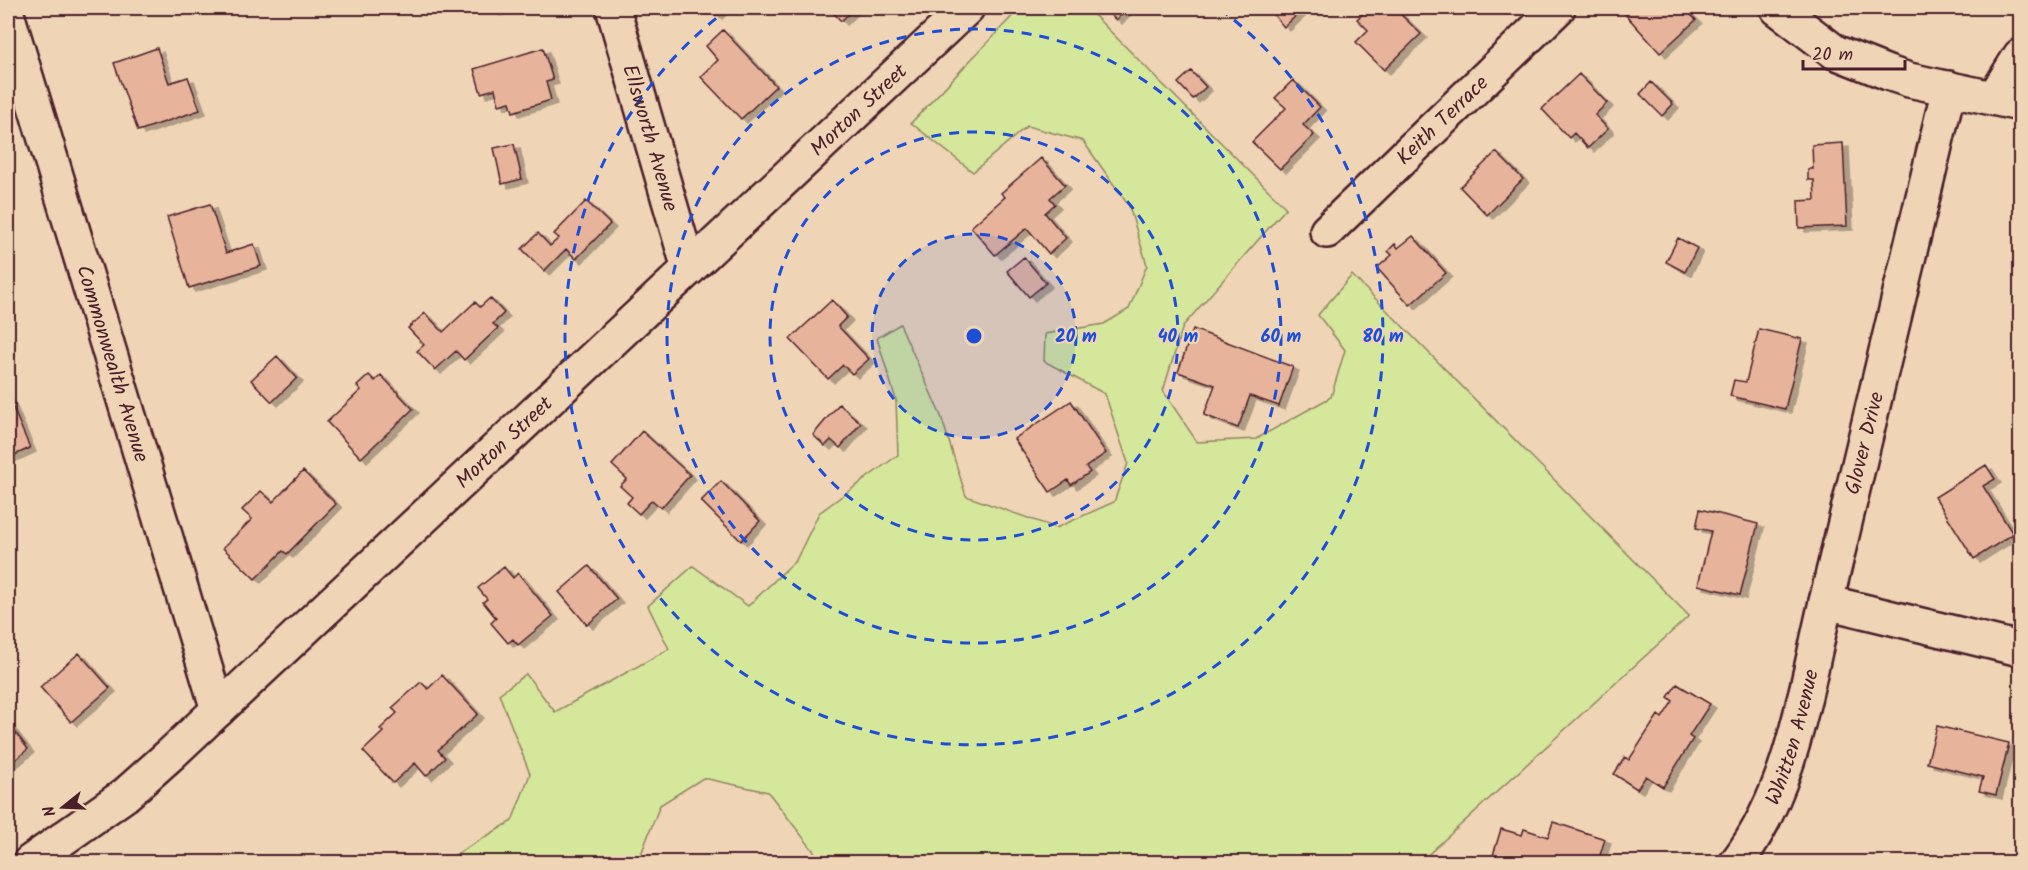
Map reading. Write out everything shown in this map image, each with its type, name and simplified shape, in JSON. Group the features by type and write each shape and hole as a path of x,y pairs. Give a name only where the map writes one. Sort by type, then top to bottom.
{"street":[{"name":"Ellsworth Avenue","path":"613,8 689,269"},
{"name":"Morton Street","path":"30,862 125,795 967,8"},
{"name":"Keith Terrace","path":"1327,231 1558,8"},
{"path":"1777,8 1835,52 1898,77 2007,101 2020,56"},
{"name":"Commonwealth Avenue","path":"8,17 218,710"},
{"name":"Glover Drive","path":"1826,602 1949,88"},
{"path":"1826,602 2020,649"},
{"name":"Whitten Avenue","path":"1737,862 1750,845 1771,806 1788,758 1826,602"}],"green space":[{"path":"1020,8 1087,8 1286,208 1183,326 1163,391 1197,442 1256,439 1331,397 1345,350 1318,315 1352,275 1689,616 1420,862 822,862 768,792 703,778 660,805 638,862 443,862 512,821 530,774 499,694 526,674 555,712 669,649 648,606 693,566 748,606 796,560 819,513 898,455 896,400 877,338 900,324 941,416 966,496 1056,528 1114,502 1128,463 1105,394 1044,361 1045,334 1104,324 1129,309 1147,265 1129,206 1083,141 1027,126 973,172 911,123"}],"building":[{"path":"492,8 510,8 494,12"},
{"path":"709,8 724,8 716,15"},
{"path":"829,8 855,8 841,21"},
{"path":"1103,8 1128,8 1116,20"},
{"path":"1279,8 1296,8 1300,12 1284,27 1272,13"},
{"path":"1369,8 1394,8 1421,34 1384,70 1356,42 1368,30 1357,19"},
{"path":"1632,8 1684,8 1696,20 1660,53 1625,14"},
{"path":"723,30 776,86 741,119 701,77 718,60 706,46"},
{"path":"157,48 169,83 188,77 200,110 138,131 114,63"},
{"path":"543,48 553,80 546,82 551,100 513,112 510,102 499,105 495,89 481,93 474,69"},
{"path":"1191,71 1206,87 1193,99 1178,83"},
{"path":"1579,74 1607,103 1595,115 1608,129 1588,148 1574,133 1569,138 1542,109"},
{"path":"1293,80 1320,107 1303,125 1314,135 1280,169 1252,142 1286,108 1275,98"},
{"path":"1651,82 1673,104 1662,116 1640,94"},
{"path":"1843,143 1847,226 1799,228 1798,201 1815,200 1814,180 1808,180 1808,169 1813,169 1812,145"},
{"path":"514,144 522,179 502,184 494,148"},
{"path":"1496,152 1523,179 1487,215 1460,187"},
{"path":"1041,158 1065,185 1050,198 1055,204 1045,213 1066,238 1049,254 1027,228 995,255 971,227 1005,197 1001,193"},
{"path":"586,201 610,224 576,259 566,249 544,271 522,249 538,233 550,246 559,238 554,234"},
{"path":"210,204 226,253 254,244 261,266 189,288 167,217"},
{"path":"1413,236 1446,273 1410,305 1377,268 1392,255 1388,251 1395,244 1398,248"},
{"path":"1678,238 1697,248 1685,272 1666,262"},
{"path":"1024,257 1046,283 1029,297 1007,271"},
{"path":"490,298 504,313 493,324 498,328 464,360 456,351 435,370 417,351 424,345 408,328 425,313 443,332 475,302 480,307"},
{"path":"832,300 847,317 838,326 869,359 852,374 843,365 828,379 790,339"},
{"path":"1193,329 1293,367 1279,406 1250,396 1238,428 1204,415 1215,385 1178,372"},
{"path":"1759,329 1802,339 1785,409 1730,396 1734,380 1746,382"},
{"path":"277,356 297,378 272,402 251,380"},
{"path":"369,375 375,381 381,375 413,409 361,458 327,422 361,390 357,386"},
{"path":"8,396 30,448 8,458"},
{"path":"1071,401 1106,453 1086,467 1090,472 1071,485 1068,480 1050,492 1014,439"},
{"path":"839,404 861,423 840,448 831,440 825,446 813,435"},
{"path":"642,431 690,475 661,508 652,500 639,514 627,503 632,497 620,486 627,479 612,465"},
{"path":"1986,465 1995,479 1983,486 2013,534 1974,559 1935,497"},
{"path":"303,471 336,504 287,554 283,551 255,579 223,548 252,519 242,510 261,491 273,502"},
{"path":"721,481 760,521 741,541 701,501"},
{"path":"1700,509 1758,524 1740,595 1698,585 1711,531 1696,528"},
{"path":"589,566 617,599 587,625 559,592"},
{"path":"504,567 513,578 518,573 553,616 518,645 513,639 508,643 491,623 496,618 483,602 487,599 478,588"},
{"path":"79,653 110,688 71,722 40,687"},
{"path":"442,675 478,714 438,750 445,758 426,776 415,763 393,783 363,751 383,732 380,729 397,713 392,708 421,682 428,689"},
{"path":"1677,684 1710,704 1689,736 1693,739 1663,787 1646,776 1637,789 1614,774 1625,757 1629,760 1658,715 1662,718 1673,701 1668,697"},
{"path":"8,723 28,749 8,766"},
{"path":"1937,726 2009,743 1996,795 1979,791 1983,777 1927,763"},
{"path":"1553,822 1605,839 1598,862 1491,862 1501,829 1522,835 1524,829 1548,837"}]}
